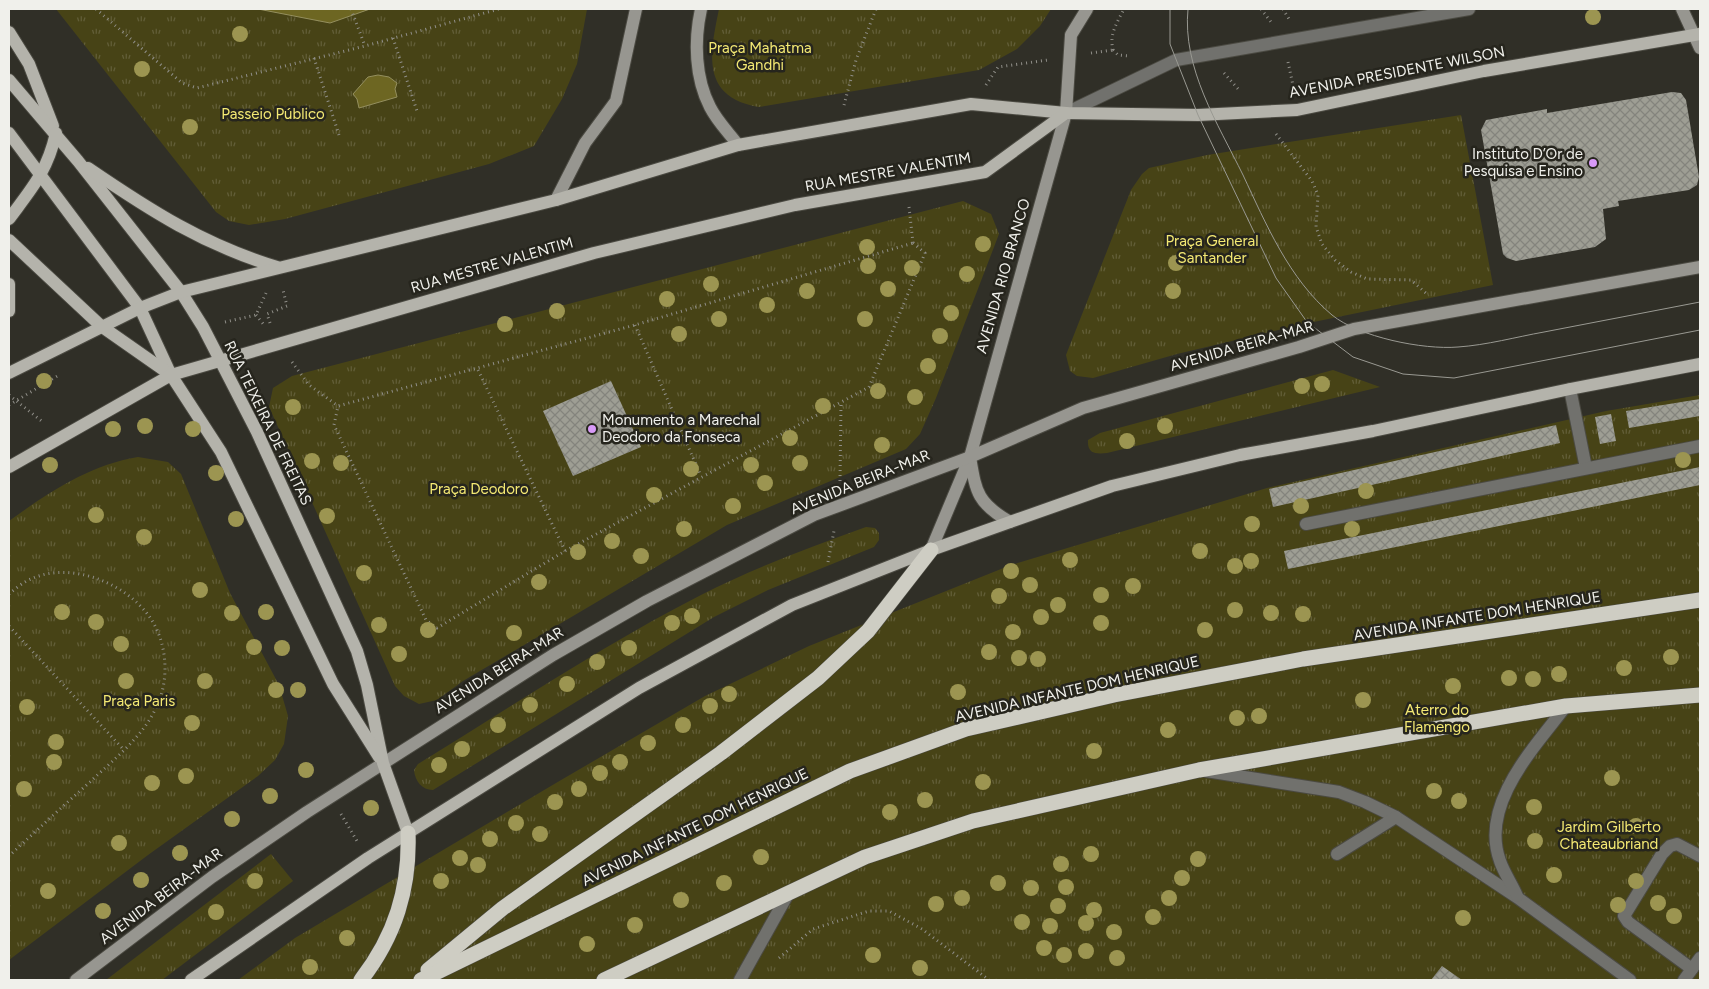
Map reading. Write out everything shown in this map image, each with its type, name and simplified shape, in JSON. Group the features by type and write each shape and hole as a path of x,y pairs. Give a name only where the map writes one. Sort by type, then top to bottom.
{"highway":[{"path":"416,980 503,908 722,753 818,678 868,631 931,550"},
{"name":"AVENIDA INFANTE DOM HENRIQUE","path":"421,980 850,771 966,729 1114,695 1303,660 1700,600"},
{"path":"604,980 865,857 973,822 1198,770 1566,706 1700,695"},
{"path":"361,980 390,936 399,913 407,878 408,833"}],"main road":[{"path":"556,200 585,143 616,101 636,9"},
{"path":"701,9 697,26 698,73 710,108 738,145"},
{"name":"AVENIDA RIO BRANCO","path":"931,550 970,456 1066,113 1072,35 1087,9"},
{"path":"1682,9 1697,34 1700,48"},
{"name":"RUA TEIXEIRA DE FREITAS","path":"9,32 29,64 56,133"},
{"name":"AVENIDA PRESIDENTE WILSON","path":"1066,113 1198,115 1298,110 1484,71 1697,34"},
{"name":"RUA TEIXEIRA DE FREITAS","path":"9,80 56,133 181,292 221,361 257,432 357,651 367,685 383,763 408,833"},
{"path":"9,373 101,326 181,292 556,200 738,145 971,104 1066,113"},
{"name":"RUA MESTRE VALENTIM","path":"9,467 171,375 594,253 795,205 984,172 1066,113"},
{"name":"RUA TEIXEIRA DE FREITAS","path":"9,133 140,308 171,375 221,452 324,666 383,763"},
{"path":"9,218 41,177 56,133"},
{"path":"78,161 191,234 240,256 277,267"},
{"name":"RUA TEIXEIRA DE FREITAS","path":"9,240 101,326 171,375"},
{"name":"AVENIDA BEIRA-MAR","path":"76,980 212,877 330,797 545,660 604,626 788,529 839,505 970,456 1083,408 1299,347 1354,329 1700,267"},
{"path":"9,284 9,310"},
{"path":"191,980 368,858 639,688 792,605 931,550 1112,486 1240,455 1373,431 1570,389 1700,364"},
{"path":"970,456 976,491 991,511 1010,522"}],"street":[{"path":"1066,113 1176,60 1469,9"},
{"path":"1570,389 1586,468"},
{"path":"1306,524 1700,446"},
{"path":"1518,898 1499,860 1496,828 1500,804 1520,767 1566,706"},
{"path":"1198,770 1340,792 1396,817 1518,898 1630,980"},
{"path":"1337,854 1396,817"},
{"path":"1692,969 1628,922 1624,916 1662,854 1670,846 1677,844 1700,856"},
{"path":"740,980 788,894"},
{"path":"1684,980 1700,958"}],"path":[{"path":"96,9 182,83 197,88 365,46 499,9"},
{"path":"351,9 365,46"},
{"path":"839,128 856,60 876,9"},
{"path":"1124,9 1110,40 1113,50 1118,55 1136,57"},
{"path":"1261,9 1284,41 1298,110"},
{"path":"394,38 417,111"},
{"path":"971,104 998,68 1113,50"},
{"path":"1206,55 1258,112 1312,181 1318,195 1316,227 1322,244 1335,260 1351,272 1367,279 1411,280 1424,289 1440,314"},
{"path":"314,58 339,135"},
{"path":"338,406 334,425 426,620 437,628 565,551 701,476 870,387 925,253 913,243 906,185"},
{"path":"338,406 478,370 913,243"},
{"path":"277,267 287,306 267,314 278,345 309,385 338,406"},
{"path":"635,325 701,476"},
{"path":"478,370 565,551"},
{"path":"9,396 61,436"},
{"path":"839,505 841,402"},
{"path":"828,562 834,531"},
{"path":"9,594 30,579 51,574 72,573 95,578 117,588 137,603 149,616 160,640 165,660 165,682 157,705 146,727 124,750 9,856"},
{"path":"9,626 124,750"},
{"path":"330,797 368,858"},
{"path":"774,964 785,951 813,929 869,911 889,911 922,929 989,980"}],"green space":[{"name":"Passeio Público","path":"56,9 587,9 577,64 562,99 534,146 489,164 285,219 249,225 229,221 216,212"},
{"name":"Praça Mahatma Gandhi","path":"719,9 1051,9 1040,26 1017,49 979,70 759,107 740,102 727,94 718,83 712,57"},
{"name":"Praça General Santander","path":"1461,115 1493,285 1299,325 1177,354 1093,378 1077,376 1070,371 1066,355 1131,190 1142,174 1149,168 1207,155"},
{"name":"Praça Deodoro","path":"963,201 991,214 999,234 936,398 920,434 906,449 727,525 463,681 437,700 419,704 404,696 395,686 269,407 273,388 292,376"},
{"path":"1333,370 1380,387 1107,453 1093,452 1088,445 1088,440 1100,433"},
{"name":"Aterro do Flamengo","path":"1700,395 1700,980 238,980 295,938 705,696 809,646 1011,565 1267,488 1606,411"},
{"name":"Praça Paris","path":"138,457 168,462 181,474 230,593 279,685 288,716 284,744 275,760 258,776 148,855 9,960 9,521 39,500 86,473 103,466"},
{"path":"866,527 875,528 879,533 879,540 874,547 768,590 714,617 433,790 422,787 416,778 414,770 418,764 629,634 701,595 741,576 803,550"},
{"path":"271,854 293,881 162,980 106,980"}],"shaded area":[{"path":"258,9 370,9 330,23"},
{"path":"378,75 389,77 397,83 395,89 397,97 359,108 357,99 353,94 368,77"}],"building":[{"name":"Instituto D’Or de Pesquisa e Ensino","path":"1672,92 1681,93 1686,100 1699,177 1697,185 1689,190 1618,201 1619,206 1603,209 1606,239 1595,247 1516,261 1507,258 1503,254 1481,130 1486,120 1547,109 1547,113"},
{"name":"Monumento a Marechal Deodoro da Fonseca","path":"611,381 641,447 573,476 543,411"},
{"path":"1700,399 1700,416 1629,428 1626,411"},
{"path":"1611,414 1616,441 1600,444 1595,417"},
{"path":"1556,425 1560,443 1273,507 1269,489"},
{"path":"1700,467 1700,485 1288,569 1284,551"},
{"path":"1442,966 1462,980 1431,980"}],"tram line":[{"path":"1170,9 1170,44 1198,115 1276,278 1307,322 1353,357 1403,374 1454,378 1700,330"},
{"path":"1188,9 1188,31 1196,74 1213,116 1270,231 1303,285 1332,315 1344,323 1375,336 1410,344 1458,347 1491,343 1700,302"}],"place":[{"name":"Instituto D’Or de Pesquisa e Ensino","path":"1593,163"},
{"name":"Monumento a Marechal Deodoro da Fonseca","path":"592,429"}],"park label":[{"name":"Jardim Gilberto Chateaubriand","path":"1609,836"}]}
